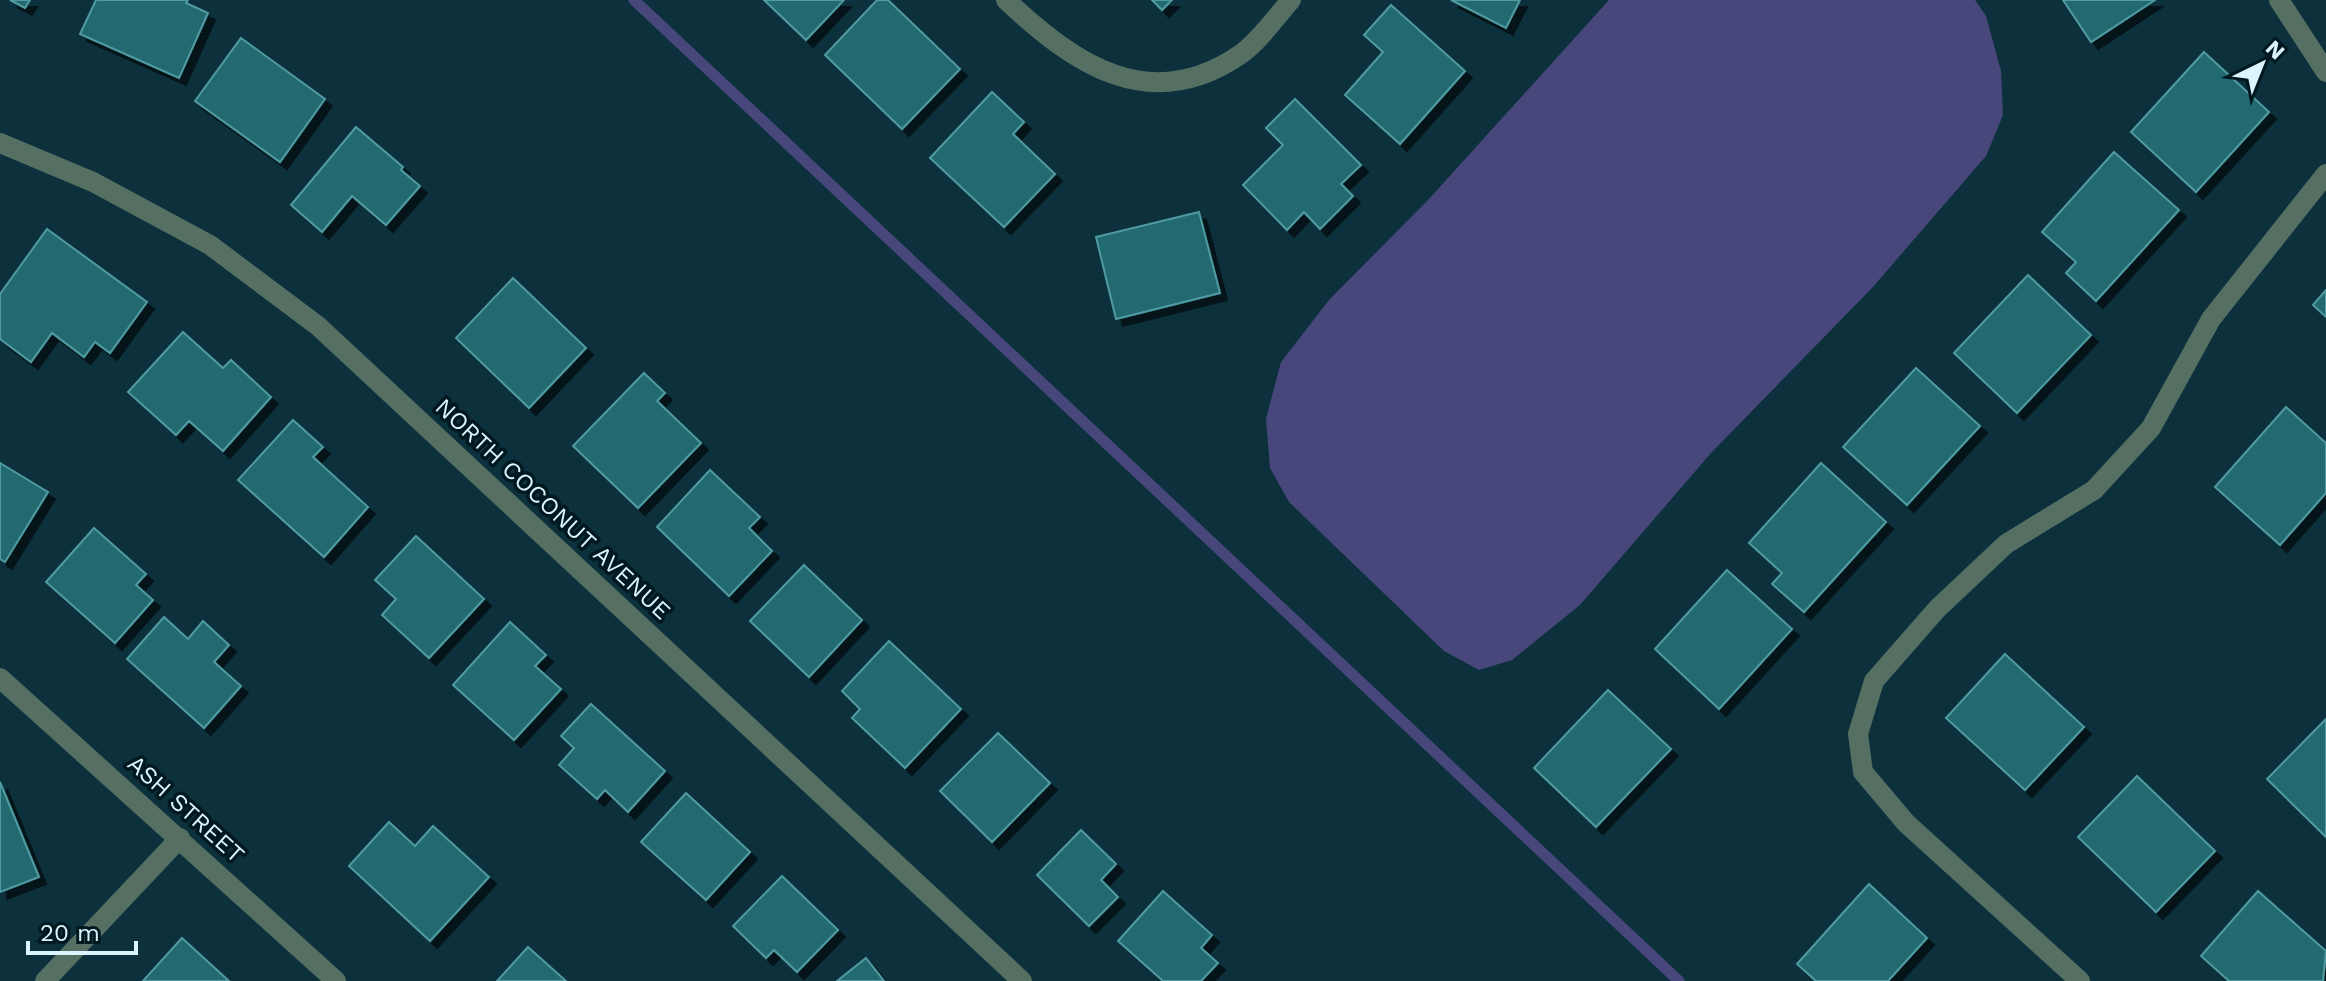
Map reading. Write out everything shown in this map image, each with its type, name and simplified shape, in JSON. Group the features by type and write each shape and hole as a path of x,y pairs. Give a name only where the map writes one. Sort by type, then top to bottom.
{"street":[{"path":"1006,0 1050,41 1085,64 1138,81 1165,81 1217,67 1242,53 1291,0"},
{"path":"2279,0 2326,72"},
{"name":"NORTH COCONUT AVENUE","path":"0,143 93,182 210,245 318,326 1022,981"},
{"path":"2080,981 1906,823 1863,772 1858,734 1874,681 1937,609 2006,544 2094,490 2151,428 2211,319 2326,174"},
{"name":"ASH STREET","path":"0,678 336,981"},
{"path":"45,981 180,838"}],"shaded area":[{"path":"1609,0 1975,0 1986,16 2001,71 2003,115 1986,156 1872,288 1711,453 1580,605 1512,660 1479,670 1444,651 1289,502 1270,468 1266,419 1281,362 1329,300 1429,199"}],"building":[{"path":"10,0 30,0 25,8"},
{"path":"96,0 188,0 186,3 208,13 179,78 80,34"},
{"path":"764,0 844,0 806,40"},
{"path":"877,0 888,0 960,69 902,129 825,55"},
{"path":"1152,0 1172,0 1162,10"},
{"path":"1451,0 1520,0 1506,28"},
{"path":"2063,0 2155,0 2091,42"},
{"path":"1391,5 1465,71 1400,144 1345,95 1383,52 1364,35"},
{"path":"241,38 325,99 280,162 195,101"},
{"path":"2204,52 2269,112 2196,192 2131,132"},
{"path":"992,92 1024,122 1013,134 1055,174 1004,227 930,158"},
{"path":"1295,99 1361,165 1341,184 1353,196 1320,229 1304,212 1287,230 1243,185 1283,145 1266,128"},
{"path":"356,127 403,167 401,170 420,186 386,225 352,196 322,232 291,205"},
{"path":"2114,152 2179,210 2096,301 2066,273 2076,262 2042,232"},
{"path":"1199,212 1220,293 1116,319 1096,237"},
{"path":"47,229 147,302 110,353 95,342 84,357 52,333 31,362 0,339 0,294"},
{"path":"2028,275 2091,335 2017,413 1954,353"},
{"path":"513,278 586,348 529,408 456,338"},
{"path":"2326,290 2326,317 2313,305"},
{"path":"183,332 223,368 231,360 271,397 223,451 189,421 176,435 128,392"},
{"path":"1916,368 1980,426 1907,505 1843,447"},
{"path":"644,373 665,393 657,401 701,443 638,508 573,446"},
{"path":"2286,407 2326,443 2326,493 2280,545 2215,487"},
{"path":"293,420 323,447 313,457 368,507 324,557 238,480"},
{"path":"0,463 48,492 5,562 0,559"},
{"path":"1821,463 1886,522 1804,612 1772,584 1782,573 1749,543"},
{"path":"710,470 760,517 749,528 772,551 729,596 657,527"},
{"path":"94,528 146,574 136,585 153,600 115,643 46,582"},
{"path":"416,536 484,599 429,658 382,615 396,599 375,580"},
{"path":"804,565 862,620 809,677 750,621"},
{"path":"1727,570 1792,629 1719,709 1655,649"},
{"path":"164,617 188,639 203,621 229,645 214,662 241,686 204,728 127,659"},
{"path":"510,622 546,655 535,666 561,689 514,740 453,685"},
{"path":"889,641 961,709 905,768 852,718 860,709 842,691"},
{"path":"2005,654 2084,727 2025,790 1946,718"},
{"path":"1608,690 1671,749 1596,827 1534,768"},
{"path":"591,704 665,771 628,812 605,790 597,799 559,765 574,748 561,736"},
{"path":"2326,719 2326,837 2267,779"},
{"path":"998,733 1050,783 992,842 940,791"},
{"path":"2137,776 2215,851 2156,912 2078,837"},
{"path":"0,782 39,877 0,892"},
{"path":"686,793 750,852 706,900 641,842"},
{"path":"389,822 415,846 433,826 489,877 430,941 349,866"},
{"path":"1081,830 1116,864 1101,880 1118,897 1089,926 1037,875"},
{"path":"782,876 838,930 797,972 774,950 766,958 733,926"},
{"path":"1869,884 1927,938 1888,981 1816,981 1797,964"},
{"path":"1163,891 1212,935 1201,948 1218,963 1201,981 1163,981 1118,941"},
{"path":"2258,891 2326,951 2323,981 2229,981 2201,956"},
{"path":"182,938 229,981 143,981"},
{"path":"528,947 566,981 497,981"},
{"path":"866,958 884,981 837,981"}],"waterway":[{"path":"634,0 1679,981"}]}
